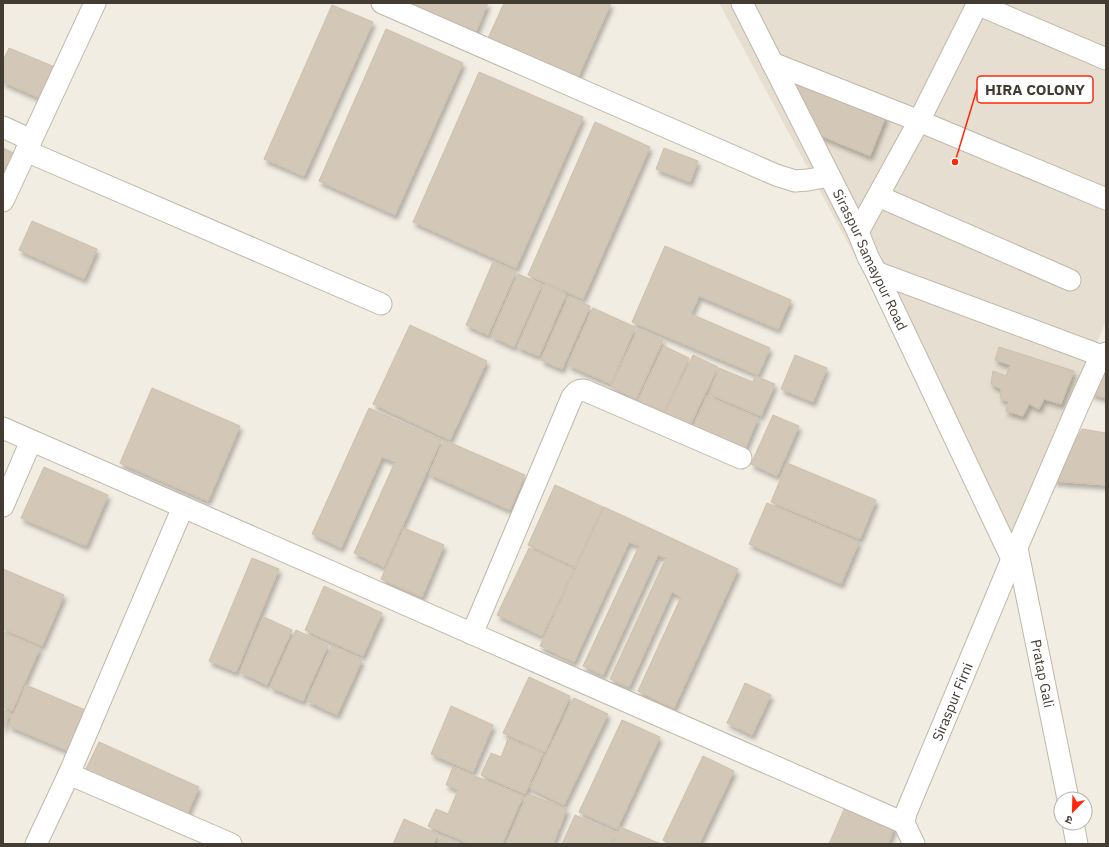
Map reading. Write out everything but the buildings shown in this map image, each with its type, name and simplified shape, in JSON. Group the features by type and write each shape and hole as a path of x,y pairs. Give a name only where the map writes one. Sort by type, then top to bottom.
{"street":[{"path":"3,201 95,3"},
{"path":"382,3 776,175 795,181 830,176"},
{"name":"Siraspur Samaypur Road","path":"742,3 858,232 868,257 993,519 1014,554"},
{"path":"858,232 919,121 978,4 1106,59"},
{"path":"772,63 919,121 1106,199"},
{"path":"3,127 29,145 381,304"},
{"path":"878,196 1070,280"},
{"path":"876,272 1104,354"},
{"name":"Siraspur Firni","path":"904,823 906,813 1014,554 1096,366 1104,354"},
{"path":"472,634 572,397 579,390 584,390 741,458"},
{"path":"3,428 904,823 914,844"},
{"path":"3,506 31,441"},
{"path":"36,844 70,774 182,507"},
{"name":"Pratap Gali","path":"1014,554 1066,791"},
{"path":"70,774 231,844"},
{"path":"1075,831 1077,844"}],"shaded area":[{"path":"719,3 1106,3 1106,320 1015,554"}],"place":[{"name":"HIRA COLONY","path":"955,162"}]}
